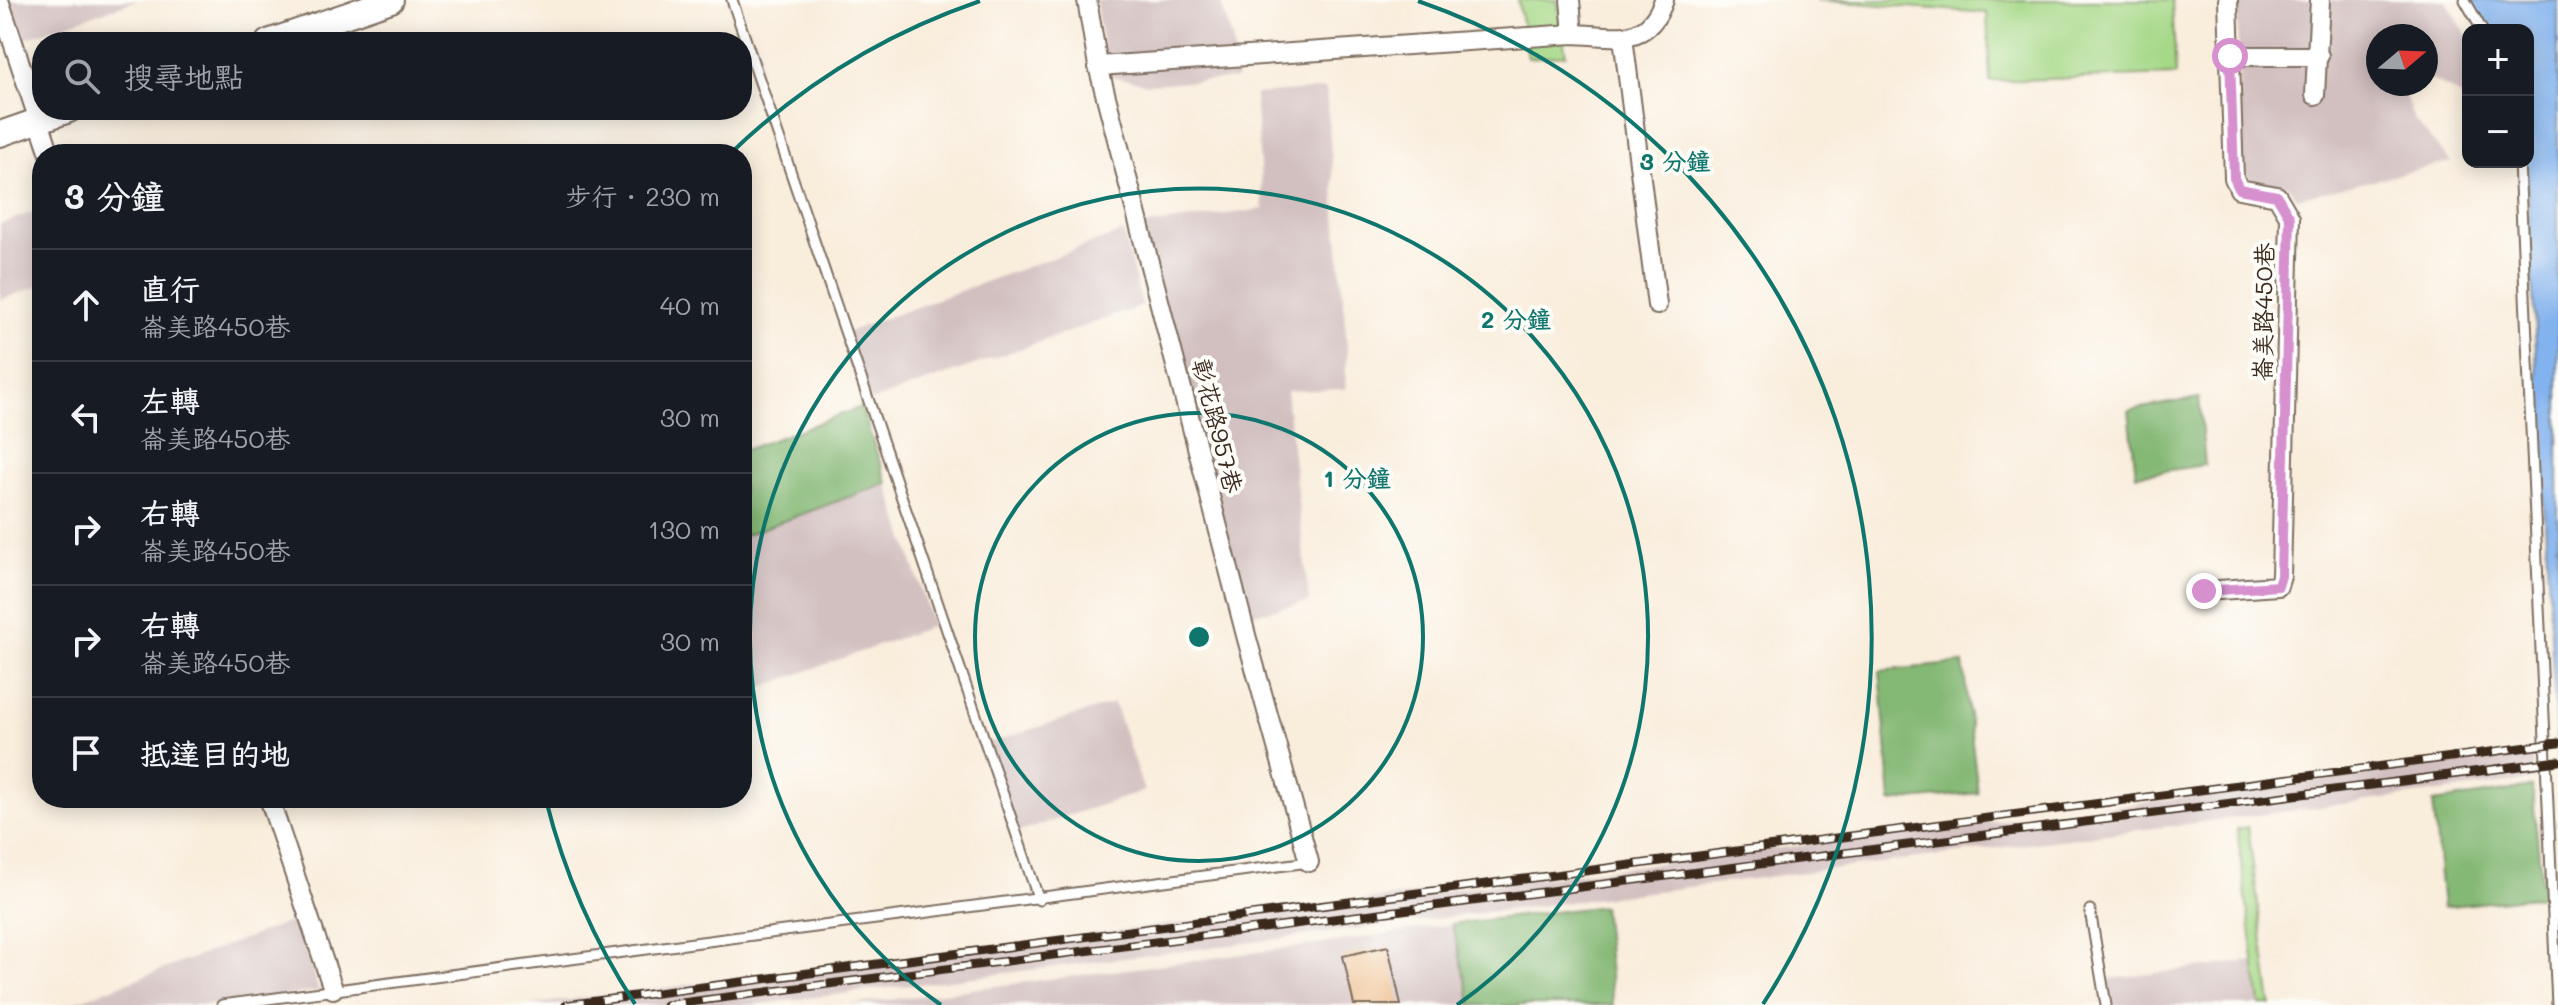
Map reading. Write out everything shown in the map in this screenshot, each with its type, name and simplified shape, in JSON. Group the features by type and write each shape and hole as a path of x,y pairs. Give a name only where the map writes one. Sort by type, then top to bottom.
{"street":[{"path":"297,32 391,0"},
{"name":"彰花路957巷","path":"1087,0 1098,66 1247,639 1309,862"},
{"path":"1570,0 1573,34"},
{"path":"1098,66 1573,34 1637,36 1654,22 1664,0"},
{"name":"崙美路450巷","path":"2204,591 2278,586 2281,576 2290,218 2277,196 2239,189 2234,178 2228,0"},
{"path":"2315,95 2320,0"},
{"path":"0,3 32,99"},
{"path":"1623,37 1657,305"},
{"path":"2230,56 2319,56"},
{"path":"0,134 39,120 47,144"},
{"path":"272,808 333,989"}],"lane":[{"path":"732,0 743,32"},
{"path":"2465,0 2479,24"},
{"path":"752,59 1039,900"},
{"path":"2519,168 2557,1005"},
{"path":"222,1005 1039,900 1309,862"},
{"path":"2090,910 2106,1005"}],"shaded area":[{"path":"1,0 137,0 44,32 32,32 32,36 15,42"},
{"path":"1095,0 1220,0 1232,38 1237,79 1147,84 1108,75"},
{"path":"2237,0 2446,0 2462,28 2462,97 2438,83 2438,24 2366,24 2366,96 2405,96 2414,120 2451,162 2297,198 2288,186 2253,181 2245,174 2240,157"},
{"path":"1326,89 1347,348 1345,389 1286,391 1309,602 1243,616 1141,226 1263,209 1255,94"},
{"path":"32,213 32,289 0,300 0,224"},
{"path":"1123,232 1142,306 871,401 847,332"},
{"path":"887,483 933,626 752,690 752,532"},
{"path":"1114,703 1144,791 1016,833 986,744"},
{"path":"2532,754 2534,780 753,1005 528,1005"},
{"path":"295,920 319,991 216,1005 67,1005"},
{"path":"1452,924 1472,1005 849,1005 1321,944"},
{"path":"2253,961 2260,1005 2103,1005 2100,980"}],"green space":[{"path":"1518,0 1557,0 1566,55 1528,58"},
{"path":"1816,0 2172,0 2176,75 1990,81 1987,13"},
{"path":"2199,398 2205,465 2136,475 2129,410"},
{"path":"861,407 887,483 752,532 752,447"},
{"path":"1963,663 1978,793 1891,802 1880,671"},
{"path":"2532,787 2543,896 2443,907 2433,802"},
{"path":"2248,827 2271,1005 2260,1005 2237,829"},
{"path":"1603,906 1613,1005 1472,1005 1452,924"}],"water":[{"path":"2467,0 2558,0 2558,768 2526,168 2534,168 2534,24 2481,24"}],"building":[{"path":"1388,946 1401,1005 1354,1005 1343,956"}],"railway":[{"path":"566,1005 2558,743"},
{"path":"666,1005 2558,761"}],"route":[{"path":"2204,591 2269,588 2278,586 2281,576 2290,218 2285,204 2277,196 2239,189 2234,178 2230,56"}]}
